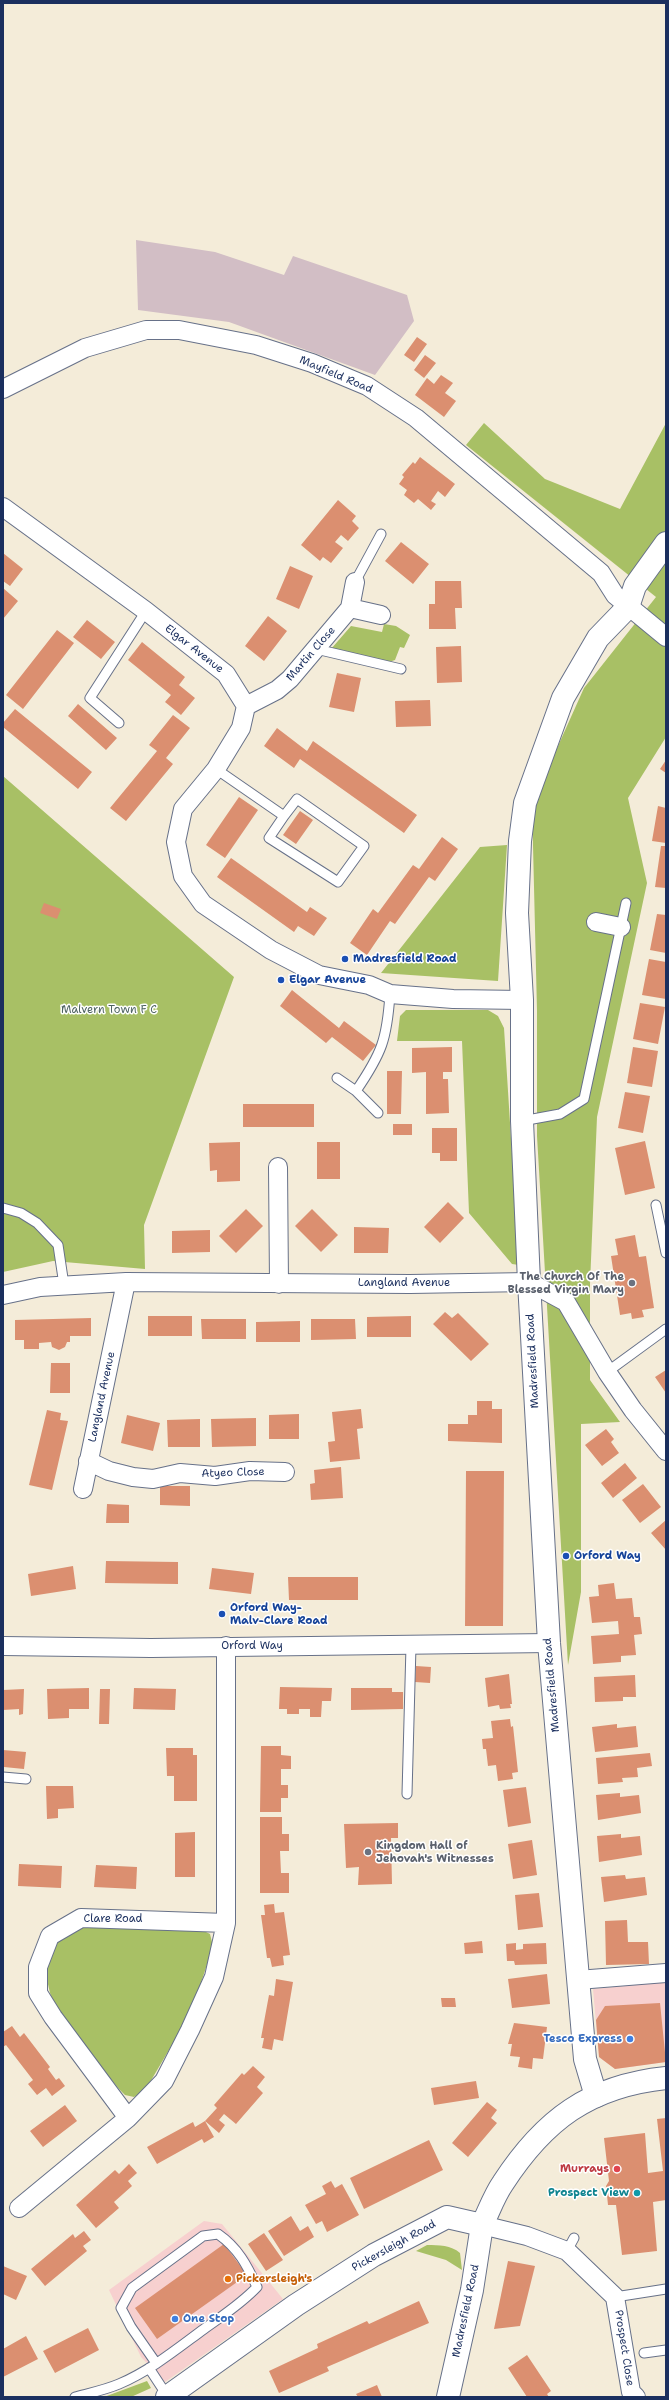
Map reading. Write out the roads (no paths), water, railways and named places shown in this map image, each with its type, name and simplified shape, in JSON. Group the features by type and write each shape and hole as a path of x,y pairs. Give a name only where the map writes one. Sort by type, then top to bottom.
{"street":[{"name":"Mayfield Road","path":"3,389 85,348 146,330 179,330 256,345 312,363 367,386 416,418 601,573 615,595 666,637"},
{"name":"Elgar Avenue","path":"3,507 146,611 226,674 246,706"},
{"name":"Madresfield Road","path":"596,2096 585,2059 548,1643 522,1121 522,1000 517,913 524,803 563,698 598,638 628,607 635,586 666,543"},
{"name":"Martin Close","path":"246,706 277,690 290,679 350,608 355,582"},
{"path":"350,608 381,615"},
{"path":"246,706 241,728 216,769 183,809 176,842 183,876 203,904 272,950 300,966 320,975 369,985 390,994 453,999 522,1000"},
{"path":"596,922 621,927"},
{"path":"278,1167 279,1284"},
{"name":"Langland Avenue","path":"3,1295 40,1287 126,1282 279,1284 529,1282"},
{"name":"Langland Avenue","path":"83,1489 126,1282"},
{"path":"529,1282 566,1302 607,1372 633,1410 666,1451"},
{"name":"Atyeo Close","path":"88,1461 109,1471 133,1477 153,1479 180,1473 215,1476 250,1471 285,1472"},
{"name":"Orford Way","path":"3,1646 151,1648 226,1646 411,1646 548,1643"},
{"path":"19,2208 128,2118 164,2081 190,2030 214,1977 226,1923 226,1646"},
{"name":"Clare Road","path":"128,2118 53,2018 38,1993 38,1967 50,1936 81,1918 226,1923"},
{"path":"578,1980 666,1974"},
{"path":"615,2297 570,2245 527,2236 482,2224 502,2184 542,2134 566,2112 596,2096 626,2085 666,2078"},
{"name":"Pickersleigh Road","path":"167,2397 296,2305 379,2252 447,2217 482,2224"},
{"name":"Madresfield Road","path":"448,2397 472,2290 482,2224"},
{"name":"Prospect Close","path":"615,2297 631,2392 636,2397"}],"lane":[{"path":"355,582 381,534"},
{"path":"119,722 90,698 146,611"},
{"path":"316,649 401,669"},
{"path":"216,769 284,816"},
{"path":"297,799 364,846 338,882 269,838 284,816 297,799"},
{"path":"522,1121 560,1114 584,1099 626,903"},
{"path":"356,1091 371,1069 384,1042 390,994"},
{"path":"337,1078 356,1091 378,1114"},
{"path":"656,1205 666,1253"},
{"path":"3,1208 21,1213 37,1223 58,1245 64,1285"},
{"path":"607,1372 666,1329"},
{"path":"407,1794 411,1646"},
{"path":"3,1777 26,1779"},
{"path":"75,2397 119,2384 153,2365 246,2299 257,2287 245,2261 230,2242 218,2234 203,2236 132,2288 121,2308 153,2365 167,2397"},
{"path":"615,2297 666,2289"},
{"path":"644,2353 666,2350"}],"place":[{"name":"Madresfield Road","path":"345,959"},
{"name":"Elgar Avenue","path":"281,980"},
{"name":"The Church Of The Blessed Virgin Mary","path":"632,1283"},
{"name":"Orford Way","path":"566,1556"},
{"name":"Orford Way- Malv-Clare Road","path":"222,1614"},
{"name":"Kingdom Hall of Jehovah's Witnesses","path":"368,1852"},
{"name":"Tesco Express","path":"630,2039"},
{"name":"Murrays","path":"617,2169"},
{"name":"Prospect View","path":"637,2193"},
{"name":"Pickersleigh's","path":"228,2279"},
{"name":"One Stop","path":"175,2319"}],"park label":[{"name":"Malvern Town F C","path":"109,1010"}]}
